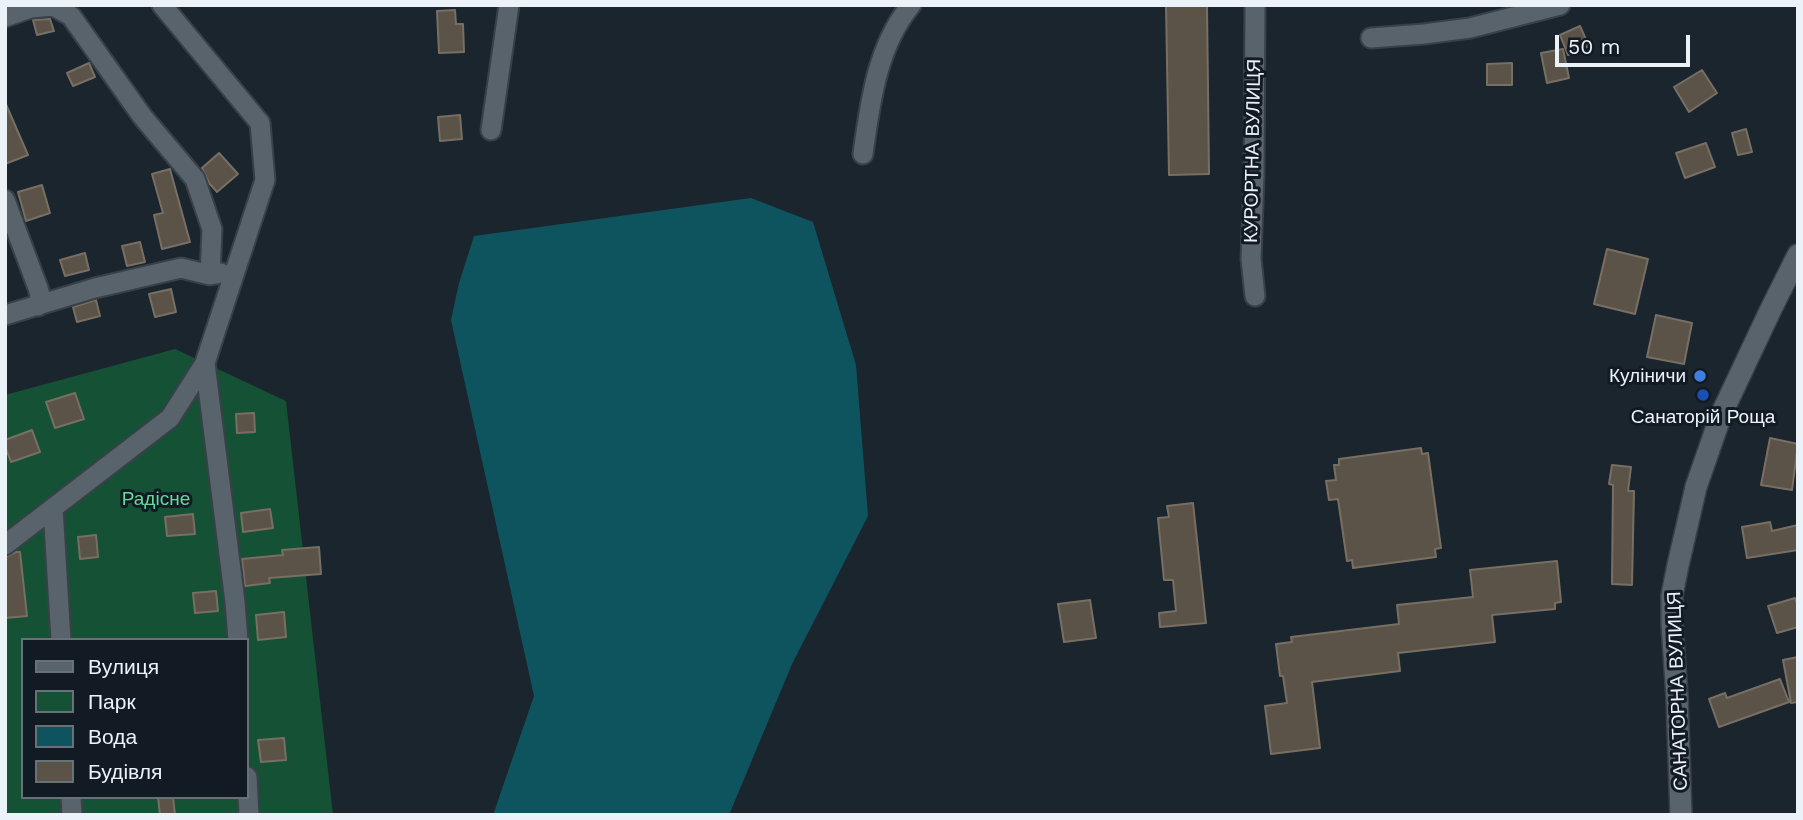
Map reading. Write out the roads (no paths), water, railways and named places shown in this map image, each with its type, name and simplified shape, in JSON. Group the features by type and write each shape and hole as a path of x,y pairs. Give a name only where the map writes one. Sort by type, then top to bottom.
{"street":[{"path":"5,545 170,418 205,363 265,180 260,123 162,5"},
{"path":"491,130 509,5"},
{"path":"863,154 868,116 884,52 894,30 911,5"},
{"name":"КУРОРТНА ВУЛИЦЯ","path":"1255,5 1251,259 1255,296"},
{"path":"1371,38 1470,28 1560,5"},
{"path":"5,18 31,8 53,6 71,16 142,116 195,179 212,229 209,275"},
{"path":"5,200 38,288 38,306"},
{"name":"САНАТОРНА ВУЛИЦЯ","path":"1681,815 1672,624 1672,595 1678,565 1696,487 1721,415 1798,255"},
{"path":"5,315 94,288 181,268 209,275 236,272"},
{"path":"205,363 238,638"},
{"path":"53,508 61,638"},
{"path":"248,796 249,815"}],"water":[{"path":"751,198 813,222 856,365 868,516 792,664 729,815 493,815 534,696 451,320 474,236"}],"place":[{"name":"Куліничи","path":"1700,376"},
{"name":"Санаторій Роща","path":"1703,395"}],"park label":[{"name":"Радісне","path":"156,499"}]}
